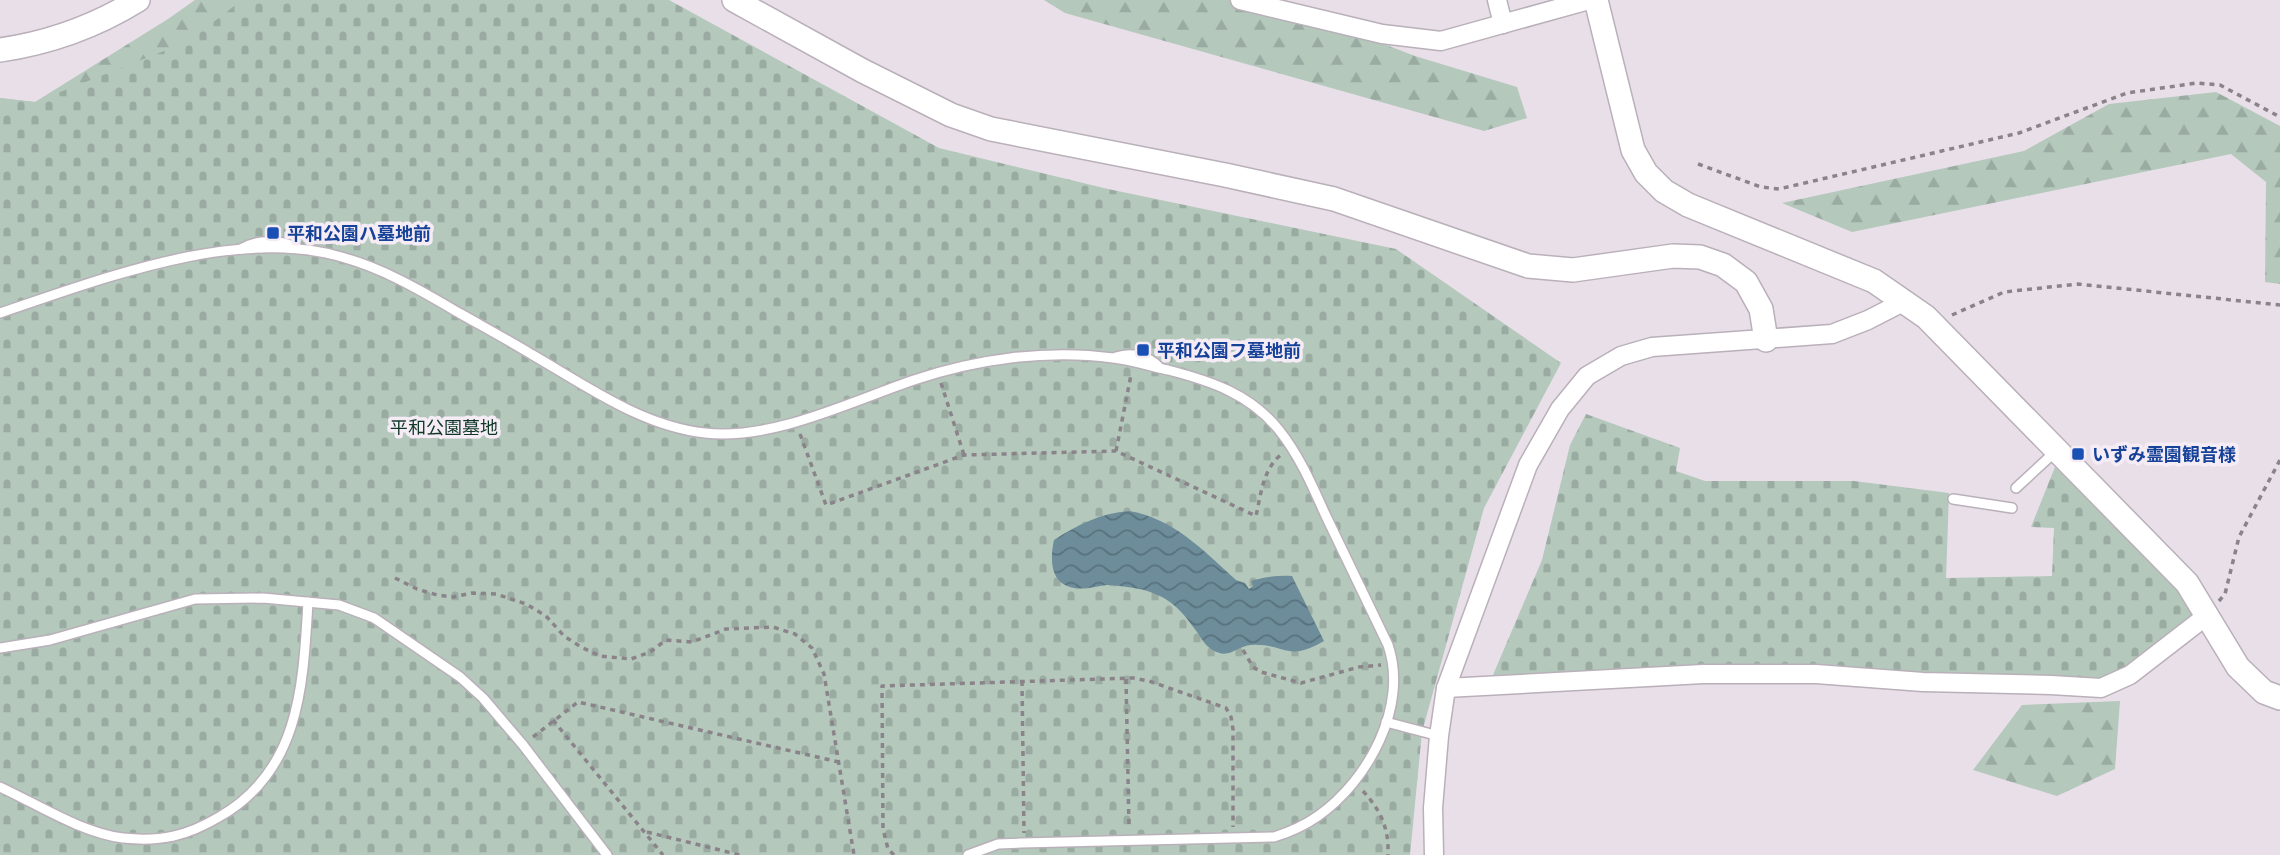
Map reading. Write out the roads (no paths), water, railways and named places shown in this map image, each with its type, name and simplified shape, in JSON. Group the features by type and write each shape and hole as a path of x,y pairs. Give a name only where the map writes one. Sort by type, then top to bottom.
{"street":[{"path":"0,50 36,45 110,18 138,0"},
{"path":"734,0 863,71 951,115 991,129 1225,175 1334,200 1528,266 1573,270 1673,256 1700,257 1723,265 1746,282 1761,309 1766,340"},
{"path":"1240,0 1283,5 1382,34 1441,41 1589,0"},
{"path":"1497,0 1503,24"},
{"path":"1596,0 1633,150 1646,173 1664,191 1688,205 1874,281 1933,323 2187,583 2205,617 2238,667 2264,692 2280,698"},
{"path":"1434,855 1433,808 1446,688 1528,465 1560,409 1587,376 1621,356 1652,346 1832,334 1905,301"},
{"path":"1446,688 1716,674 1816,674 1923,682 2101,688 2130,675 2205,617"}],"lane":[{"path":"0,313 119,275 190,256 239,250 253,242 286,242 300,249 343,257 405,282 646,418 707,434 745,433 795,423 938,372 982,362 1028,357 1058,355 1114,358 1218,384 1241,396 1277,427 1291,447 1340,544 1393,662 1394,677 1386,722 1369,759 1355,781 1326,810 1296,830 1274,838 998,844 968,855"},
{"path":"1114,358 1128,353 1153,360 1161,369"},
{"path":"2016,488 2058,450"},
{"path":"1953,499 2012,508"},
{"path":"0,648 14,648 50,640 195,599 263,598 339,605 374,618 460,677 483,698 523,745 607,855"},
{"path":"0,787 99,832 123,838 166,838 194,832 226,813 248,798 271,771 289,735 300,692 309,602"},
{"path":"1386,722 1439,736"}],"water":[{"path":"1129,511 1174,528 1200,547 1236,580 1245,583 1249,589 1253,586 1251,581 1292,576 1324,641 1301,651 1251,645 1223,654 1207,646 1175,606 1153,593 1110,585 1075,588 1065,585 1056,577 1052,565 1054,540 1090,521"}],"place":[{"name":"平和公園ハ墓地前","path":"273,233"},
{"name":"平和公園フ墓地前","path":"1143,350"},
{"name":"いずみ霊園観音様","path":"2078,454"}],"park label":[{"name":"平和公園墓地","path":"444,427"}]}
